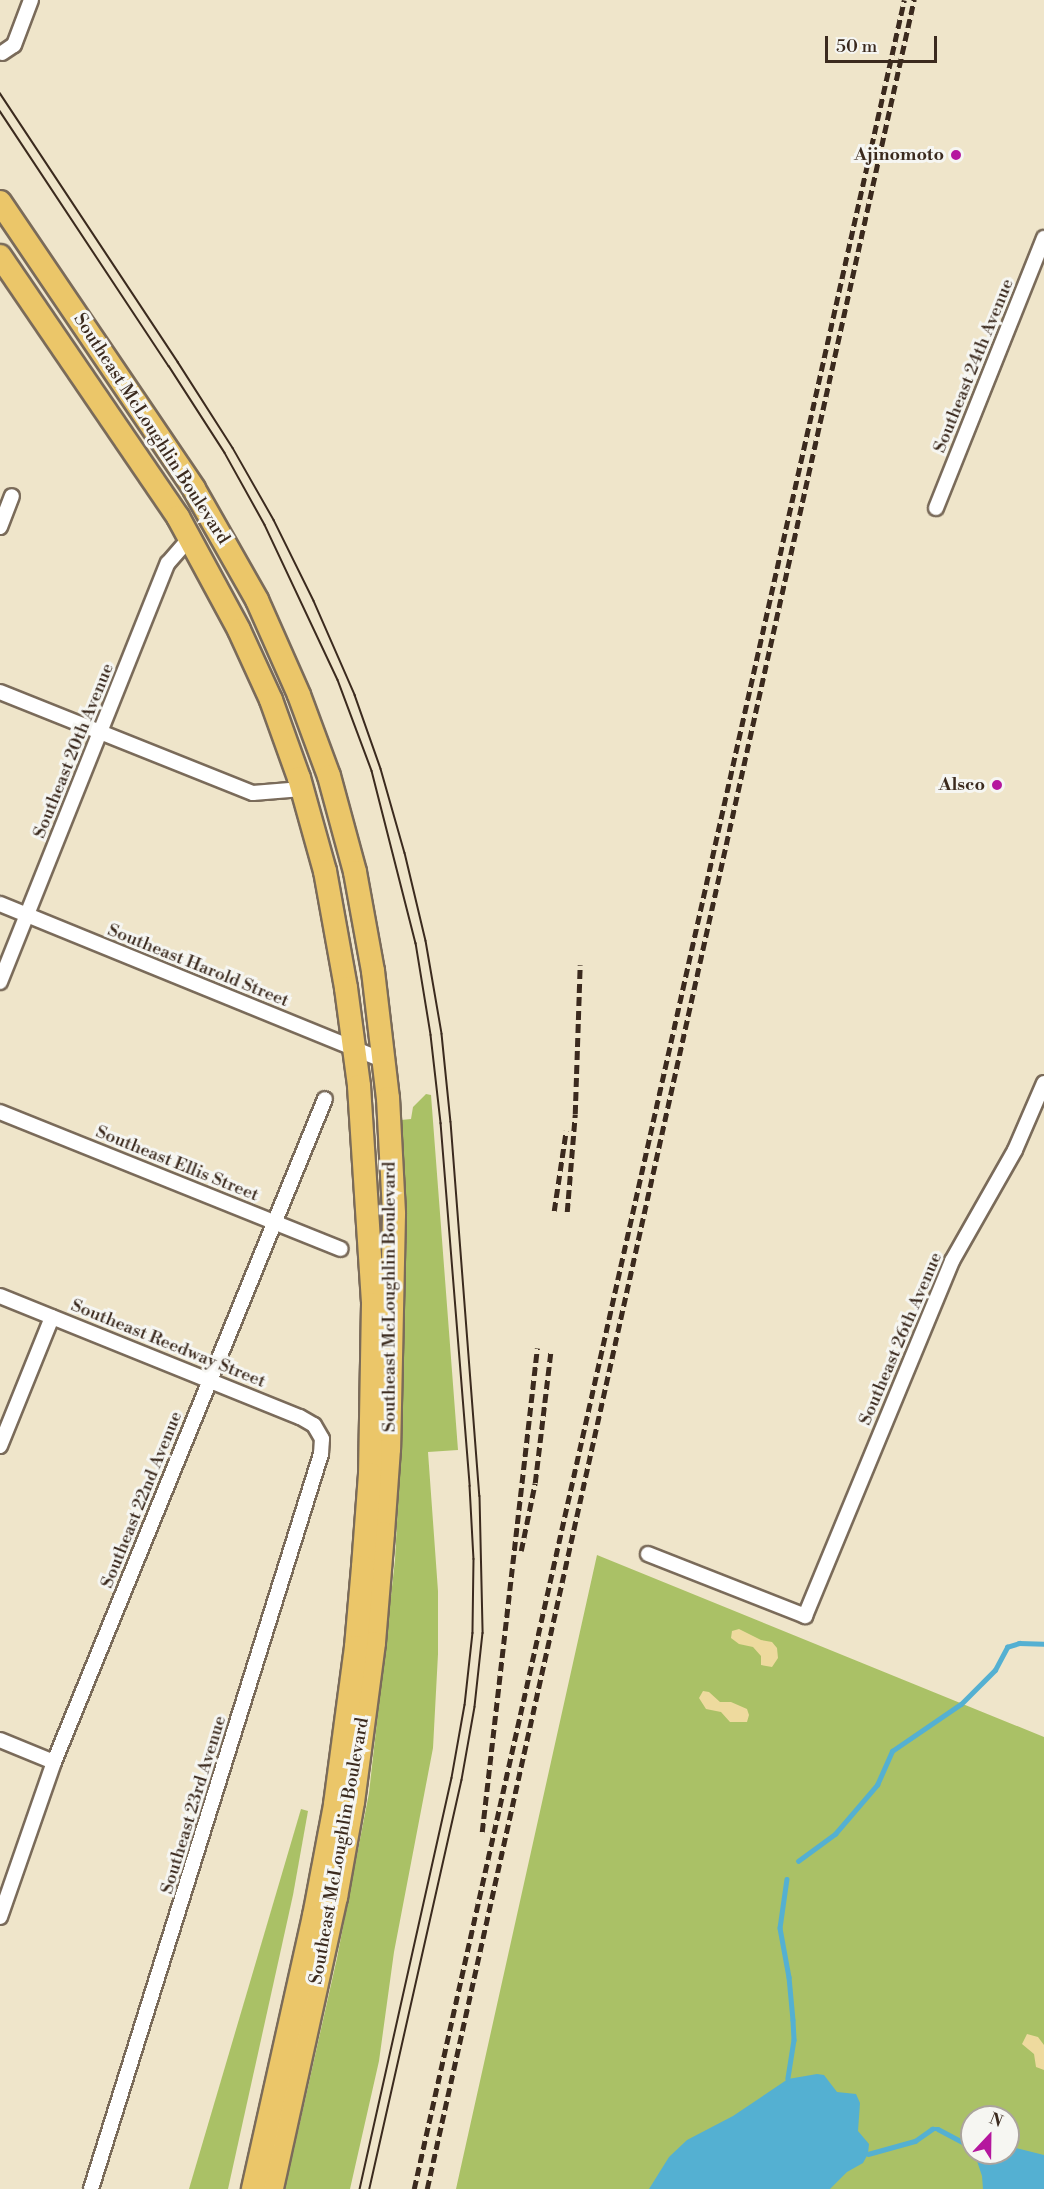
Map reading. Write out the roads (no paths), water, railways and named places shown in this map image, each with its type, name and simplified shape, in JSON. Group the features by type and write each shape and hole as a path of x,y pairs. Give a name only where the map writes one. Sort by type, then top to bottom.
{"highway":[{"name":"Southeast McLoughlin Boulevard","path":"0,202 194,489 247,582 277,643 329,776 355,872 373,971 383,1060 394,1214 388,1449 374,1642 355,1791 336,1897 272,2189"},
{"name":"Southeast McLoughlin Boulevard","path":"0,256 190,538 224,598 260,674 302,789 325,872 359,1086 374,1304 370,1474 358,1624 335,1804 316,1905 253,2189"}],"street":[{"path":"2,53 14,45 31,0"},
{"name":"Southeast 24th Avenue","path":"936,508 1040,258 1044,238"},
{"path":"0,527 12,496"},
{"name":"Southeast 20th Avenue","path":"0,982 168,563 190,538"},
{"path":"0,692 254,793 302,789"},
{"name":"Southeast Harold Street","path":"0,904 383,1060"},
{"name":"Southeast 26th Avenue","path":"648,1554 805,1616 952,1261 1015,1150 1044,1083"},
{"name":"Southeast 22nd Avenue","path":"0,1917 54,1762 325,1099"},
{"name":"Southeast Ellis Street","path":"0,1112 341,1249"},
{"name":"Southeast Reedway Street","path":"0,1296 300,1417 318,1431"},
{"path":"0,1446 52,1317"},
{"name":"Southeast 23rd Avenue","path":"91,2189 321,1454 322,1438 318,1431"},
{"path":"0,1740 54,1762"}],"water":[{"path":"824,2075 837,2092 856,2094 860,2103 858,2131 869,2144 868,2154 863,2163 847,2172 830,2189 649,2189 669,2157 687,2140 733,2116 788,2079"},
{"path":"1020,2149 1044,2155 1044,2189 983,2189 978,2165 1020,2165"}],"waterway":[{"path":"798,1861 835,1834 877,1785 892,1751 961,1704 995,1670 1007,1647 1019,1643 1044,1644"},
{"path":"787,1879 780,1928 789,1977 793,2020 794,2040 788,2079"},
{"path":"868,2154 915,2141 932,2129 938,2129 960,2141"}],"tram line":[{"path":"0,93 178,362 233,448 274,520 314,601 355,695 381,769 405,853 426,941 442,1034 451,1122 480,1496 483,1633 475,1707 462,1780 370,2189"},
{"path":"0,111 225,453 265,525 338,680 372,771 416,943 431,1035 441,1123 470,1486 474,1559 473,1633 465,1705 452,1778 360,2189"}],"railway":[{"path":"414,2189 904,0"},
{"path":"427,2189 914,0"},
{"path":"567,1212 575,1114 580,965"},
{"path":"554,1211 566,1131"},
{"path":"482,1832 537,1348"},
{"path":"521,1551 535,1483 551,1349"}],"place":[{"name":"Ajinomoto","path":"956,155"},
{"name":"Alsco","path":"997,785"}]}
